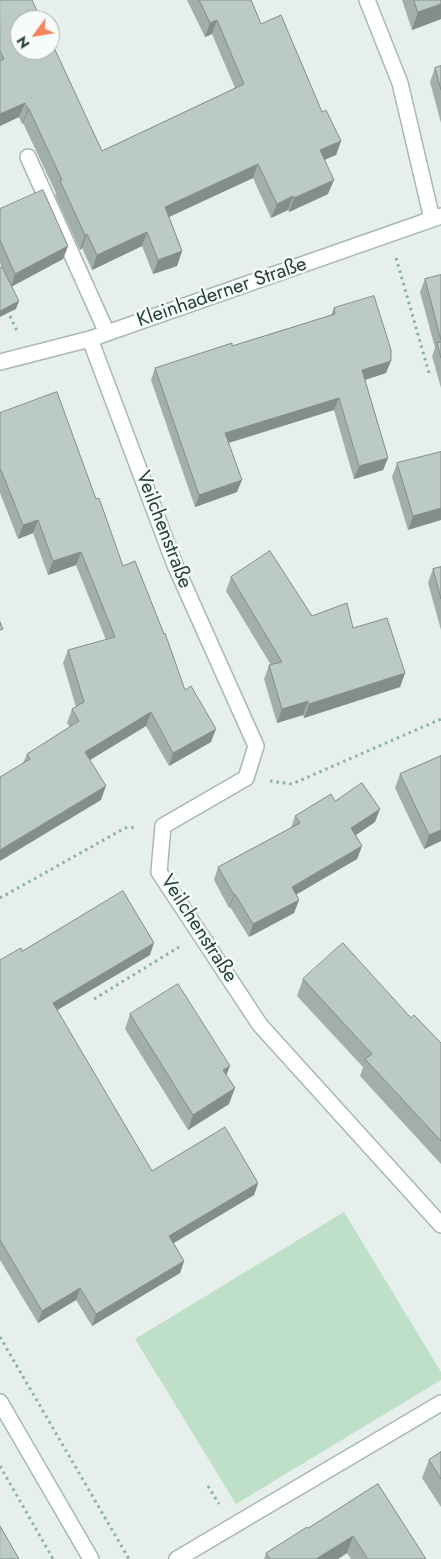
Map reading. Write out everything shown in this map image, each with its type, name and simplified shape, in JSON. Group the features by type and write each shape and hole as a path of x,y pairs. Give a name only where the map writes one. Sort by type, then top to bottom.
{"street":[{"path":"368,0 400,83 436,218"},
{"path":"28,157 107,333"},
{"name":"Kleinhaderner Straße","path":"0,362 90,339 436,218"},
{"name":"Veilchenstraße","path":"90,339 175,565 256,746 246,778"},
{"path":"163,826 246,778"},
{"name":"Veilchenstraße","path":"163,826 159,872 260,1025 441,1225"},
{"path":"0,1402 91,1559"},
{"path":"177,1559 441,1403"}],"path":[{"path":"403,282 430,373"},
{"path":"246,778 292,784 441,719"},
{"path":"0,898 125,828 163,826"},
{"path":"94,999 181,946"},
{"path":"0,1337 129,1559"},
{"path":"0,1466 53,1559"}],"green space":[{"path":"344,1212 441,1372 441,1380 236,1504 135,1339"}],"building":[{"path":"0,0 32,0 36,10 10,10 10,60 60,60 102,151 244,84 217,20 210,23 199,0 251,0 261,24 281,15 322,112 326,110 341,141 320,150 334,180 277,204 258,164 165,207 182,251 158,260 147,232 97,255 87,234 85,235 60,181 62,180 25,103 0,114 0,61 4,59 0,51"},
{"path":"414,0 441,0 441,4 418,12"},
{"path":"441,66 441,90 435,68"},
{"path":"43,190 68,246 15,274 0,240 0,209"},
{"path":"2,267 19,301 0,311 0,268"},
{"path":"441,275 441,340 425,279"},
{"path":"374,296 391,350 391,361 362,370 388,458 359,466 339,398 225,433 242,480 199,495 155,368 232,343 232,346 335,314 334,308"},
{"path":"441,342 441,358 437,343"},
{"path":"57,392 96,499 99,498 123,566 135,561 165,633 185,690 191,686 216,729 173,753 151,712 85,752 106,786 0,850 0,777 30,759 27,754 79,721 72,709 84,702 68,650 115,637 81,552 53,561 38,520 23,525 0,470 0,413"},
{"path":"441,452 441,508 413,516 397,463"},
{"path":"270,551 312,616 347,603 353,628 387,618 405,673 309,704 308,701 282,709 269,665 282,662 231,577"},
{"path":"441,567 441,599 433,569"},
{"path":"441,756 441,830 429,835 400,774"},
{"path":"362,783 380,809 351,828 362,846 292,887 299,900 253,924 218,867 300,823 295,816 331,794 335,801"},
{"path":"123,891 154,943 53,1003 152,1171 225,1127 258,1183 169,1236 184,1261 96,1314 80,1288 42,1311 0,1240 0,960 21,948 22,951"},
{"path":"343,943 411,1018 414,1015 441,1043 441,1141 365,1059 372,1054 303,979"},
{"path":"178,984 230,1066 223,1070 235,1088 193,1115 130,1014"},
{"path":"441,1452 441,1479 429,1460"},
{"path":"378,1484 426,1559 368,1559 353,1536 316,1559 270,1559 266,1553 308,1528"},
{"path":"0,1526 19,1559 0,1559"}]}
